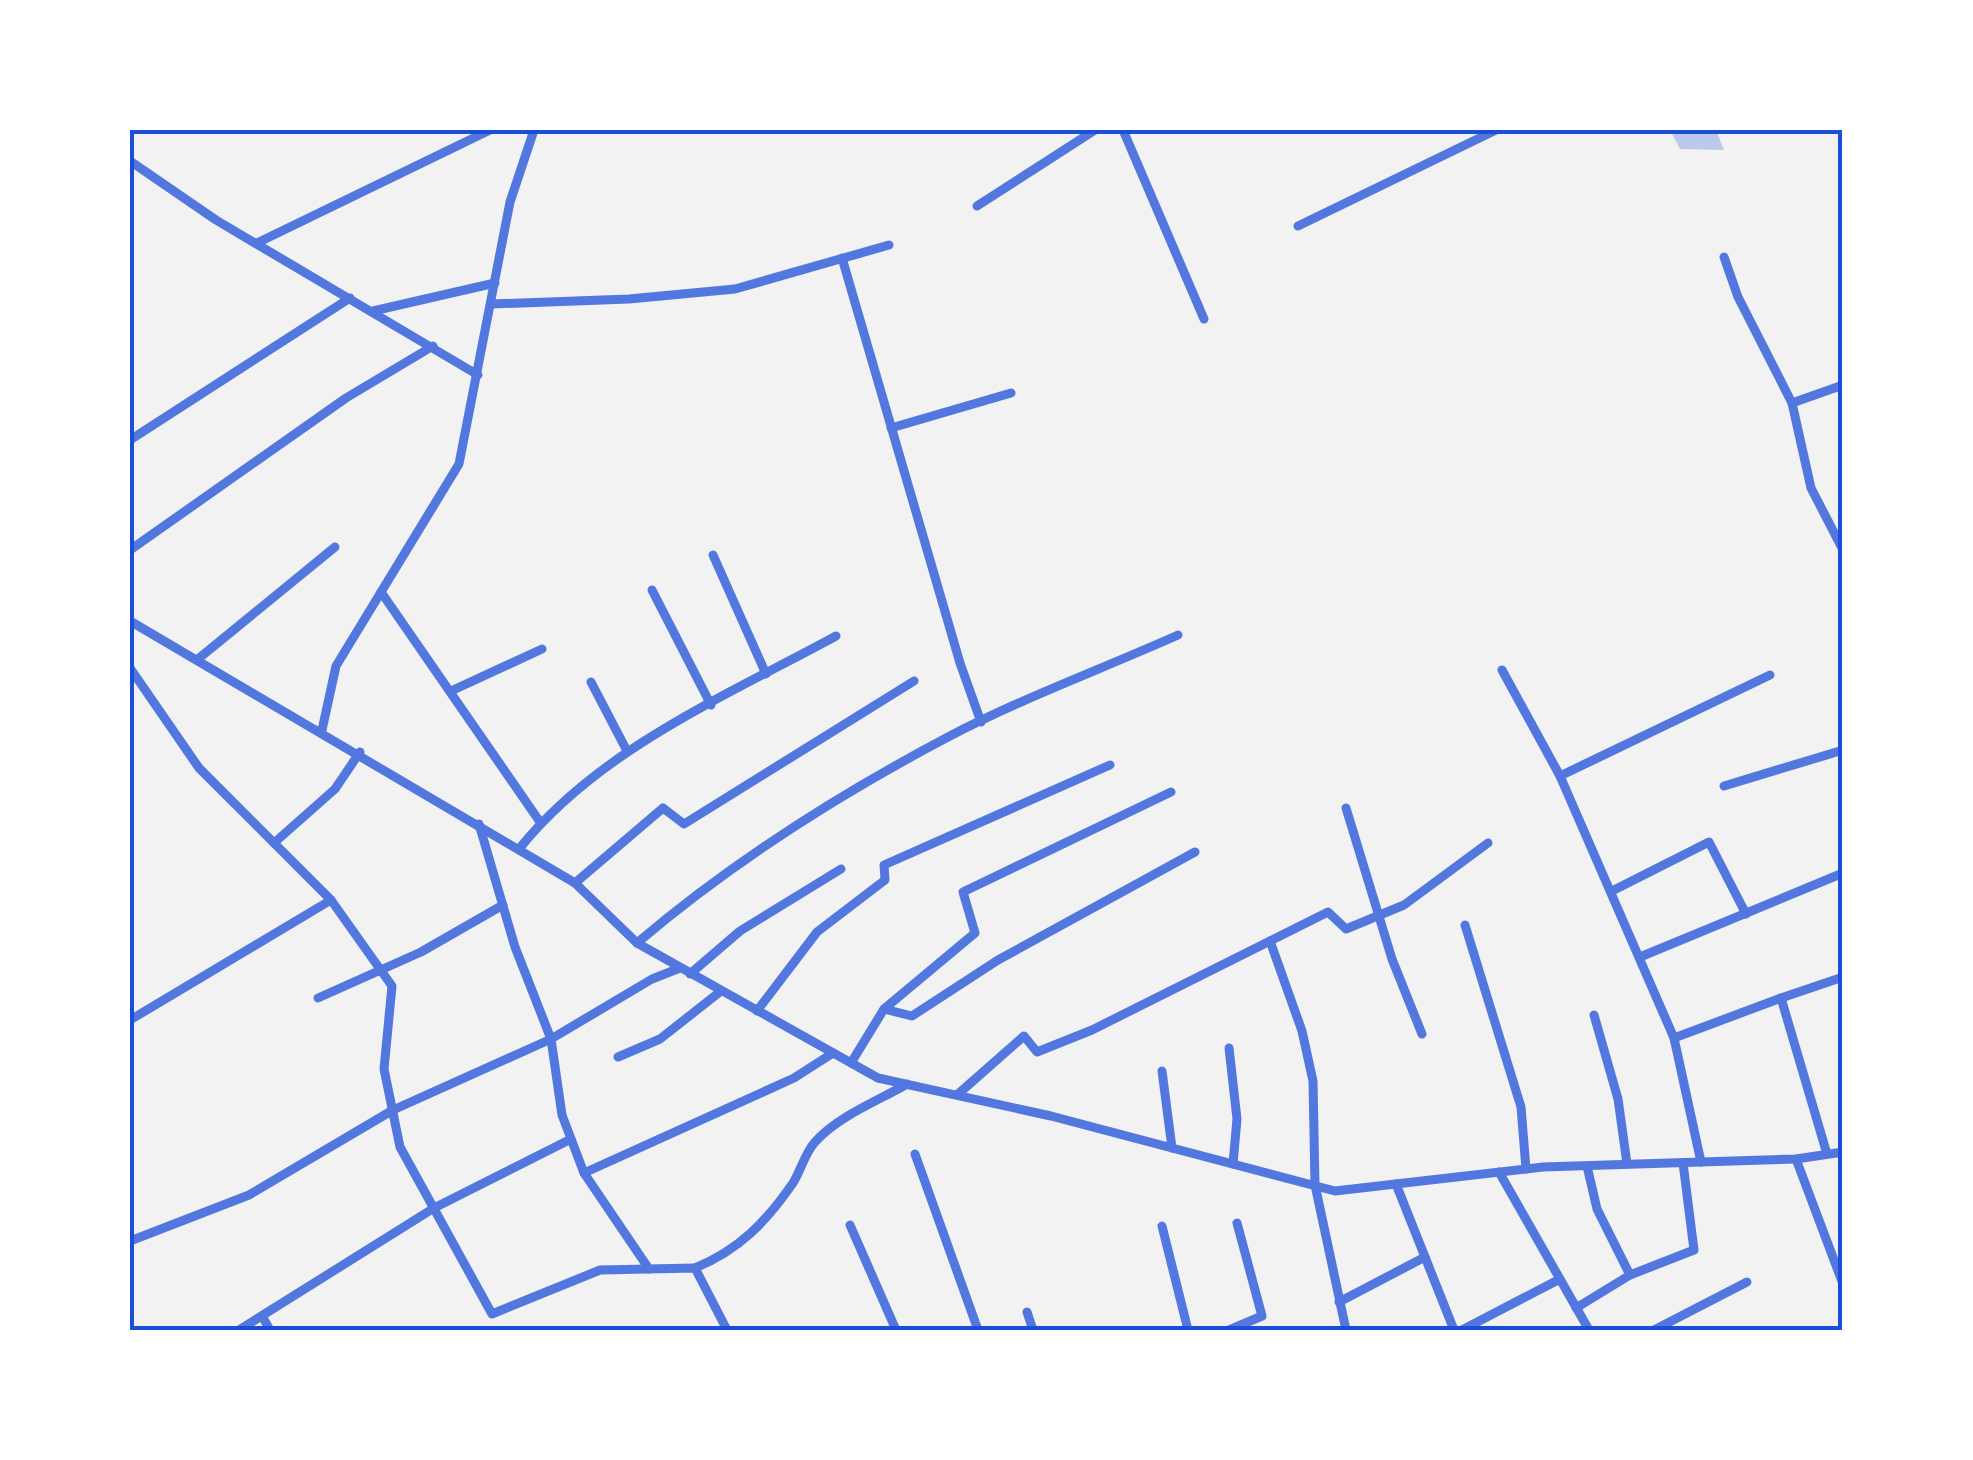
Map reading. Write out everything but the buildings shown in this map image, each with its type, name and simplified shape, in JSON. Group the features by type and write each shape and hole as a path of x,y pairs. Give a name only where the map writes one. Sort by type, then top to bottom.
{"street":[{"path":"257,243 490,130"},
{"path":"322,730 336,666 460,464 510,202 534,130"},
{"path":"977,206 1094,130"},
{"path":"1123,130 1204,320"},
{"path":"1298,226 1496,130"},
{"path":"130,161 257,243 478,375"},
{"path":"491,304 629,299 735,289 889,245"},
{"path":"1724,256 1738,297 1792,404 1811,488 1843,550"},
{"path":"842,258 981,722"},
{"path":"373,311 495,283"},
{"path":"130,440 350,298"},
{"path":"130,550 346,398 433,346"},
{"path":"1792,404 1843,386"},
{"path":"891,428 1010,392"},
{"path":"198,659 335,546"},
{"path":"713,555 766,674"},
{"path":"652,590 711,705"},
{"path":"381,592 540,822"},
{"path":"130,621 360,752 575,883 637,944 878,1078 1335,1190 1526,1169 1796,1160 1843,1152"},
{"path":"637,944 692,897 768,844 981,722 1178,634"},
{"path":"519,848 540,822 627,751 836,636"},
{"path":"451,691 542,649"},
{"path":"130,668 200,768 331,900 392,986 384,1068 400,1147 492,1314 600,1270 695,1268 724,1256 751,1236 794,1181 814,1143 838,1123 907,1084"},
{"path":"1502,670 1560,776 1674,1038 1701,1162"},
{"path":"1560,776 1770,675"},
{"path":"575,883 664,808 684,824 914,681"},
{"path":"592,682 627,751"},
{"path":"1724,786 1843,750"},
{"path":"274,842 335,789 360,752"},
{"path":"757,1010 816,932 885,880 884,865 1110,765"},
{"path":"850,1063 884,1010 975,933 963,892 1171,792"},
{"path":"1346,808 1382,914 1392,959 1422,1034"},
{"path":"480,824 503,905 551,1039 562,1114 571,1139 584,1173 649,1269"},
{"path":"1612,891 1710,842 1746,914"},
{"path":"957,1095 1024,1036 1037,1052 1092,1030 1328,912 1346,928 1404,906 1488,843"},
{"path":"884,1010 912,1016 998,960 1195,852"},
{"path":"690,974 740,931 841,868"},
{"path":"1640,957 1843,872"},
{"path":"130,1020 331,900"},
{"path":"318,998 380,971 503,905"},
{"path":"1465,926 1521,1107 1526,1169"},
{"path":"1270,941 1302,1031 1314,1082 1314,1185 1346,1330"},
{"path":"130,1241 249,1195 393,1110 551,1039 652,979 680,968"},
{"path":"1674,1038 1843,978"},
{"path":"618,1057 660,1040 721,991"},
{"path":"1781,998 1827,1154"},
{"path":"1594,1016 1618,1099 1628,1164"},
{"path":"1230,1048 1237,1119 1233,1164"},
{"path":"584,1173 794,1078 833,1053"},
{"path":"1162,1071 1172,1148"},
{"path":"239,1330 434,1208 571,1139"},
{"path":"914,1154 978,1330"},
{"path":"1796,1160 1843,1284"},
{"path":"1576,1308 1630,1274 1694,1250 1683,1163"},
{"path":"1587,1166 1597,1209 1630,1274"},
{"path":"1500,1172 1589,1330"},
{"path":"1396,1184 1454,1330"},
{"path":"1229,1330 1262,1316 1237,1223"},
{"path":"850,1225 896,1330"},
{"path":"1162,1226 1188,1330"},
{"path":"1339,1302 1425,1258"},
{"path":"695,1268 726,1330"},
{"path":"1462,1330 1560,1279"},
{"path":"1654,1330 1746,1282"},
{"path":"1027,1312 1033,1330"},
{"path":"262,1316 270,1330"}]}
